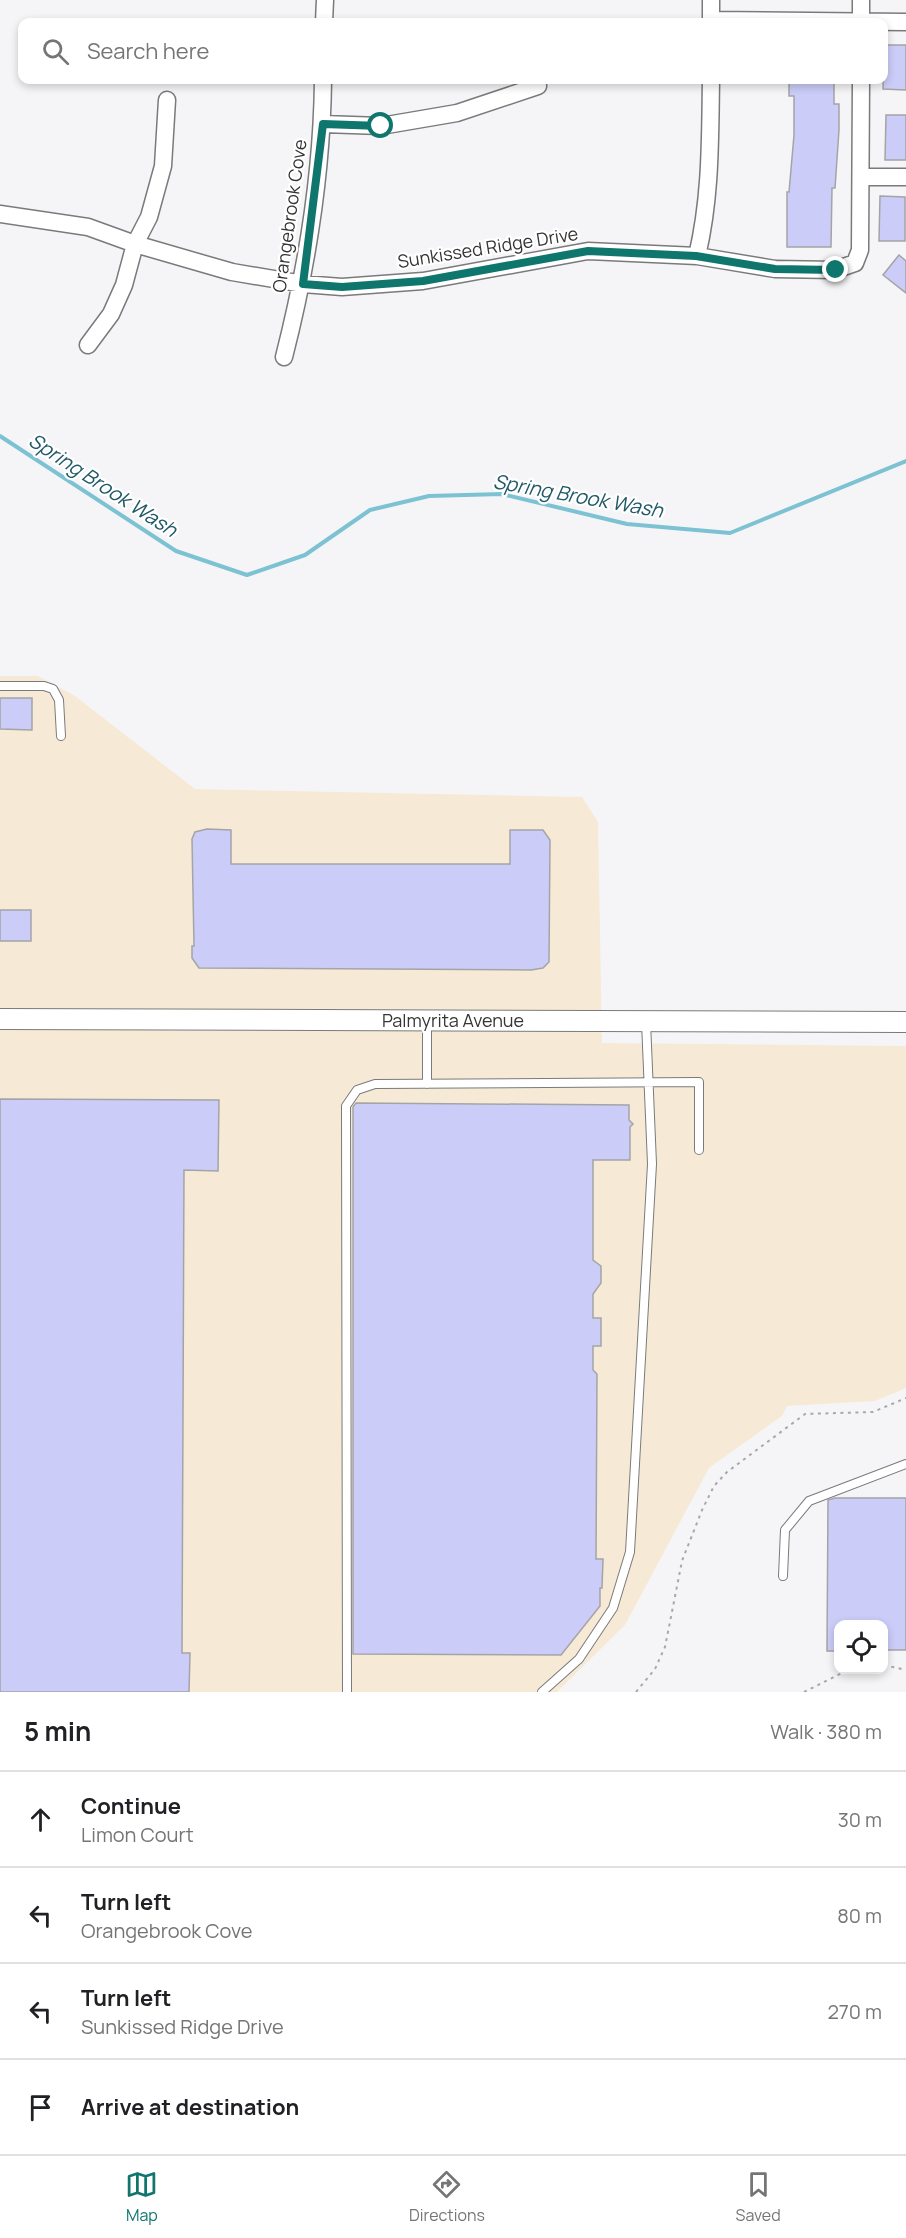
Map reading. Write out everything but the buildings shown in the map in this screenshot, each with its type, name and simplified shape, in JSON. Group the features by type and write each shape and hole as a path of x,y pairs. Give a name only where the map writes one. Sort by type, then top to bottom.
{"street":[{"path":"324,18 325,0"},
{"path":"711,0 711,18"},
{"path":"861,0 861,18"},
{"path":"888,21 906,21"},
{"name":"Orangebrook Cove","path":"284,357 303,284 323,124 323,84"},
{"path":"696,256 706,218 710,181 711,84"},
{"path":"861,84 862,177 906,177"},
{"path":"323,124 381,126 457,113 538,86"},
{"path":"88,345 111,314 124,285 135,244 149,217 163,166 167,100"},
{"name":"Sunkissed Ridge Drive","path":"0,214 88,227 135,244 232,272 303,284 342,287 423,281 588,251 696,256 775,269 836,270 855,263 860,250 862,177"},
{"name":"Palmyrita Avenue","path":"0,1019 906,1022"}],"lane":[{"path":"0,686 45,686 53,689 59,700 61,736"},
{"path":"427,1021 427,1084"},
{"path":"542,1692 579,1659 614,1608 630,1552 651,1176 646,1022"},
{"path":"347,1692 346,1106 357,1090 375,1084 699,1082 699,1150"},
{"path":"783,1576 785,1530 808,1501 906,1464"}],"path":[{"path":"636,1692 655,1669 665,1647 682,1561 714,1486 727,1472 805,1414 873,1412 906,1398"},
{"path":"888,1666 906,1670"},
{"path":"804,1692 841,1674"}],"shaded area":[{"path":"0,676 38,676 75,696 195,789 582,797 598,822 602,1043 906,1046 906,1388 875,1401 787,1406 782,1416 709,1468 625,1625 557,1692 0,1692"}],"waterway":[{"name":"Spring Brook Wash","path":"0,436 176,551 247,575 305,555 370,510 429,496 502,494 627,524 730,533 906,461"}],"route":[{"path":"381,126 323,124 303,284 342,287 423,281 588,251 696,256 775,269 836,270"}]}
